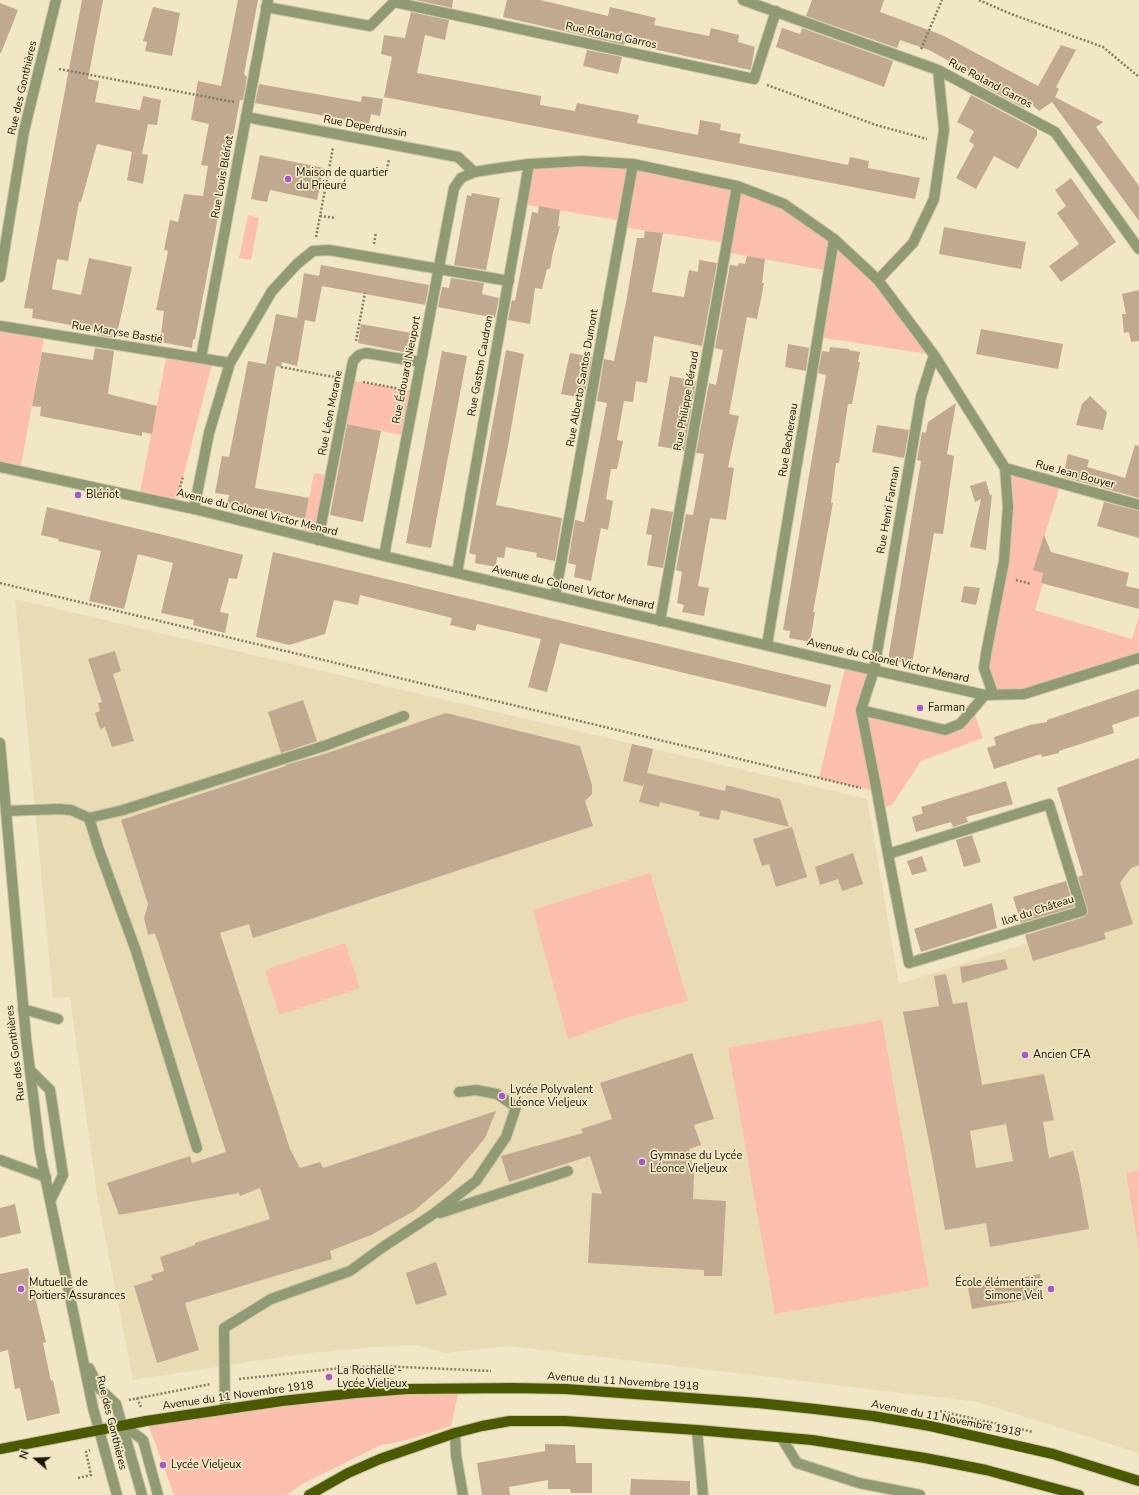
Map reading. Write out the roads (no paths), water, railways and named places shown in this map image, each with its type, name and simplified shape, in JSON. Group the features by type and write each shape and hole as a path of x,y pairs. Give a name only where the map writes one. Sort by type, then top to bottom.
{"main road":[{"name":"Avenue du 11 Novembre 1918","path":"0,1449 123,1425 282,1401 356,1393 408,1389 459,1388 566,1390 758,1403 816,1409 930,1426 1053,1454 1139,1481"},
{"path":"309,1495 348,1473 380,1459 455,1433 510,1421 565,1421 697,1430 781,1437 868,1448 986,1470 1079,1495"}],"street":[{"name":"Rue des Gonthières","path":"0,277 24,131 56,0"},
{"name":"Rue Roland Garros","path":"743,0 938,70 1055,132 1139,249"},
{"name":"Rue Roland Garros","path":"267,3 370,26 394,1 754,79 776,11"},
{"name":"Rue Louis Blériot","path":"202,358 267,3"},
{"path":"878,280 912,243 934,199 944,130 938,70"},
{"name":"Rue Deperdussin","path":"246,117 458,157 474,172"},
{"path":"474,172 529,164 582,161 633,164 737,186 784,204 834,239 878,280 934,355 1004,468 1008,507 1004,561 984,668 989,695 960,724 945,730 860,710"},
{"name":"Rue Gaston Caudron","path":"457,573 529,164"},
{"name":"Rue Alberto Santos Dumont","path":"555,596 633,164"},
{"name":"Rue Édouard Nieuport","path":"384,556 454,188 461,178 474,172"},
{"name":"Rue Philippe Béraud","path":"660,621 737,186"},
{"name":"Rue Bechereau","path":"767,645 834,239"},
{"path":"194,509 209,433 230,363 272,291 297,264 313,251 329,250 509,281"},
{"name":"Rue Maryse Bastié","path":"0,326 230,363"},
{"name":"Rue Léon Morane","path":"318,540 353,361 359,355 366,353 421,362"},
{"name":"Rue Henri Farman","path":"860,710 874,670 921,397 934,355"},
{"name":"Avenue du Colonel Victor Menard","path":"0,467 194,509 384,556 660,621 989,695 1024,694 1139,658"},
{"name":"Rue Jean Bouyer","path":"1004,468 1139,505"},
{"name":"Ilot du Château","path":"860,710 909,963 1082,911 1049,804 888,854"},
{"path":"6,811 60,808 71,810 89,818 123,810 304,753 404,716"},
{"name":"Rue des Gonthières","path":"0,743 23,1009 40,1152 51,1199 93,1408 116,1495"},
{"path":"89,818 136,951 198,1148"},
{"path":"23,1009 58,1019"},
{"path":"30,1070 50,1090 63,1175 51,1199"},
{"path":"225,1409 224,1328 271,1299 350,1271 383,1246 432,1215 476,1181 506,1137 516,1107 497,1094 476,1090 458,1092"},
{"path":"0,1160 46,1177"},
{"path":"432,1215 568,1171"},
{"name":"Rue des Gonthières","path":"83,1357 99,1388 116,1404 142,1495"},
{"path":"123,1425 143,1440 158,1495"},
{"path":"697,1430 703,1495"},
{"path":"455,1433 456,1455 463,1495"},
{"path":"781,1437 797,1462 859,1483 920,1495"}],"place":[{"name":"Maison de quartier du Prieuré","path":"288,179"},
{"name":"Blériot","path":"78,495"},
{"name":"Farman","path":"920,708"},
{"name":"Ancien CFA","path":"1025,1055"},
{"name":"Lycée Polyvalent Léonce Vieljeux","path":"502,1096"},
{"name":"Gymnase du Lycée Léonce Vieljeux","path":"642,1162"},
{"name":"Mutuelle de Poitiers Assurances","path":"21,1289"},
{"name":"École élémentaire Simone Veil","path":"1051,1289"},
{"name":"La Rochelle - Lycée Vieljeux","path":"329,1377"},
{"name":"Lycée Vieljeux","path":"163,1465"}]}
